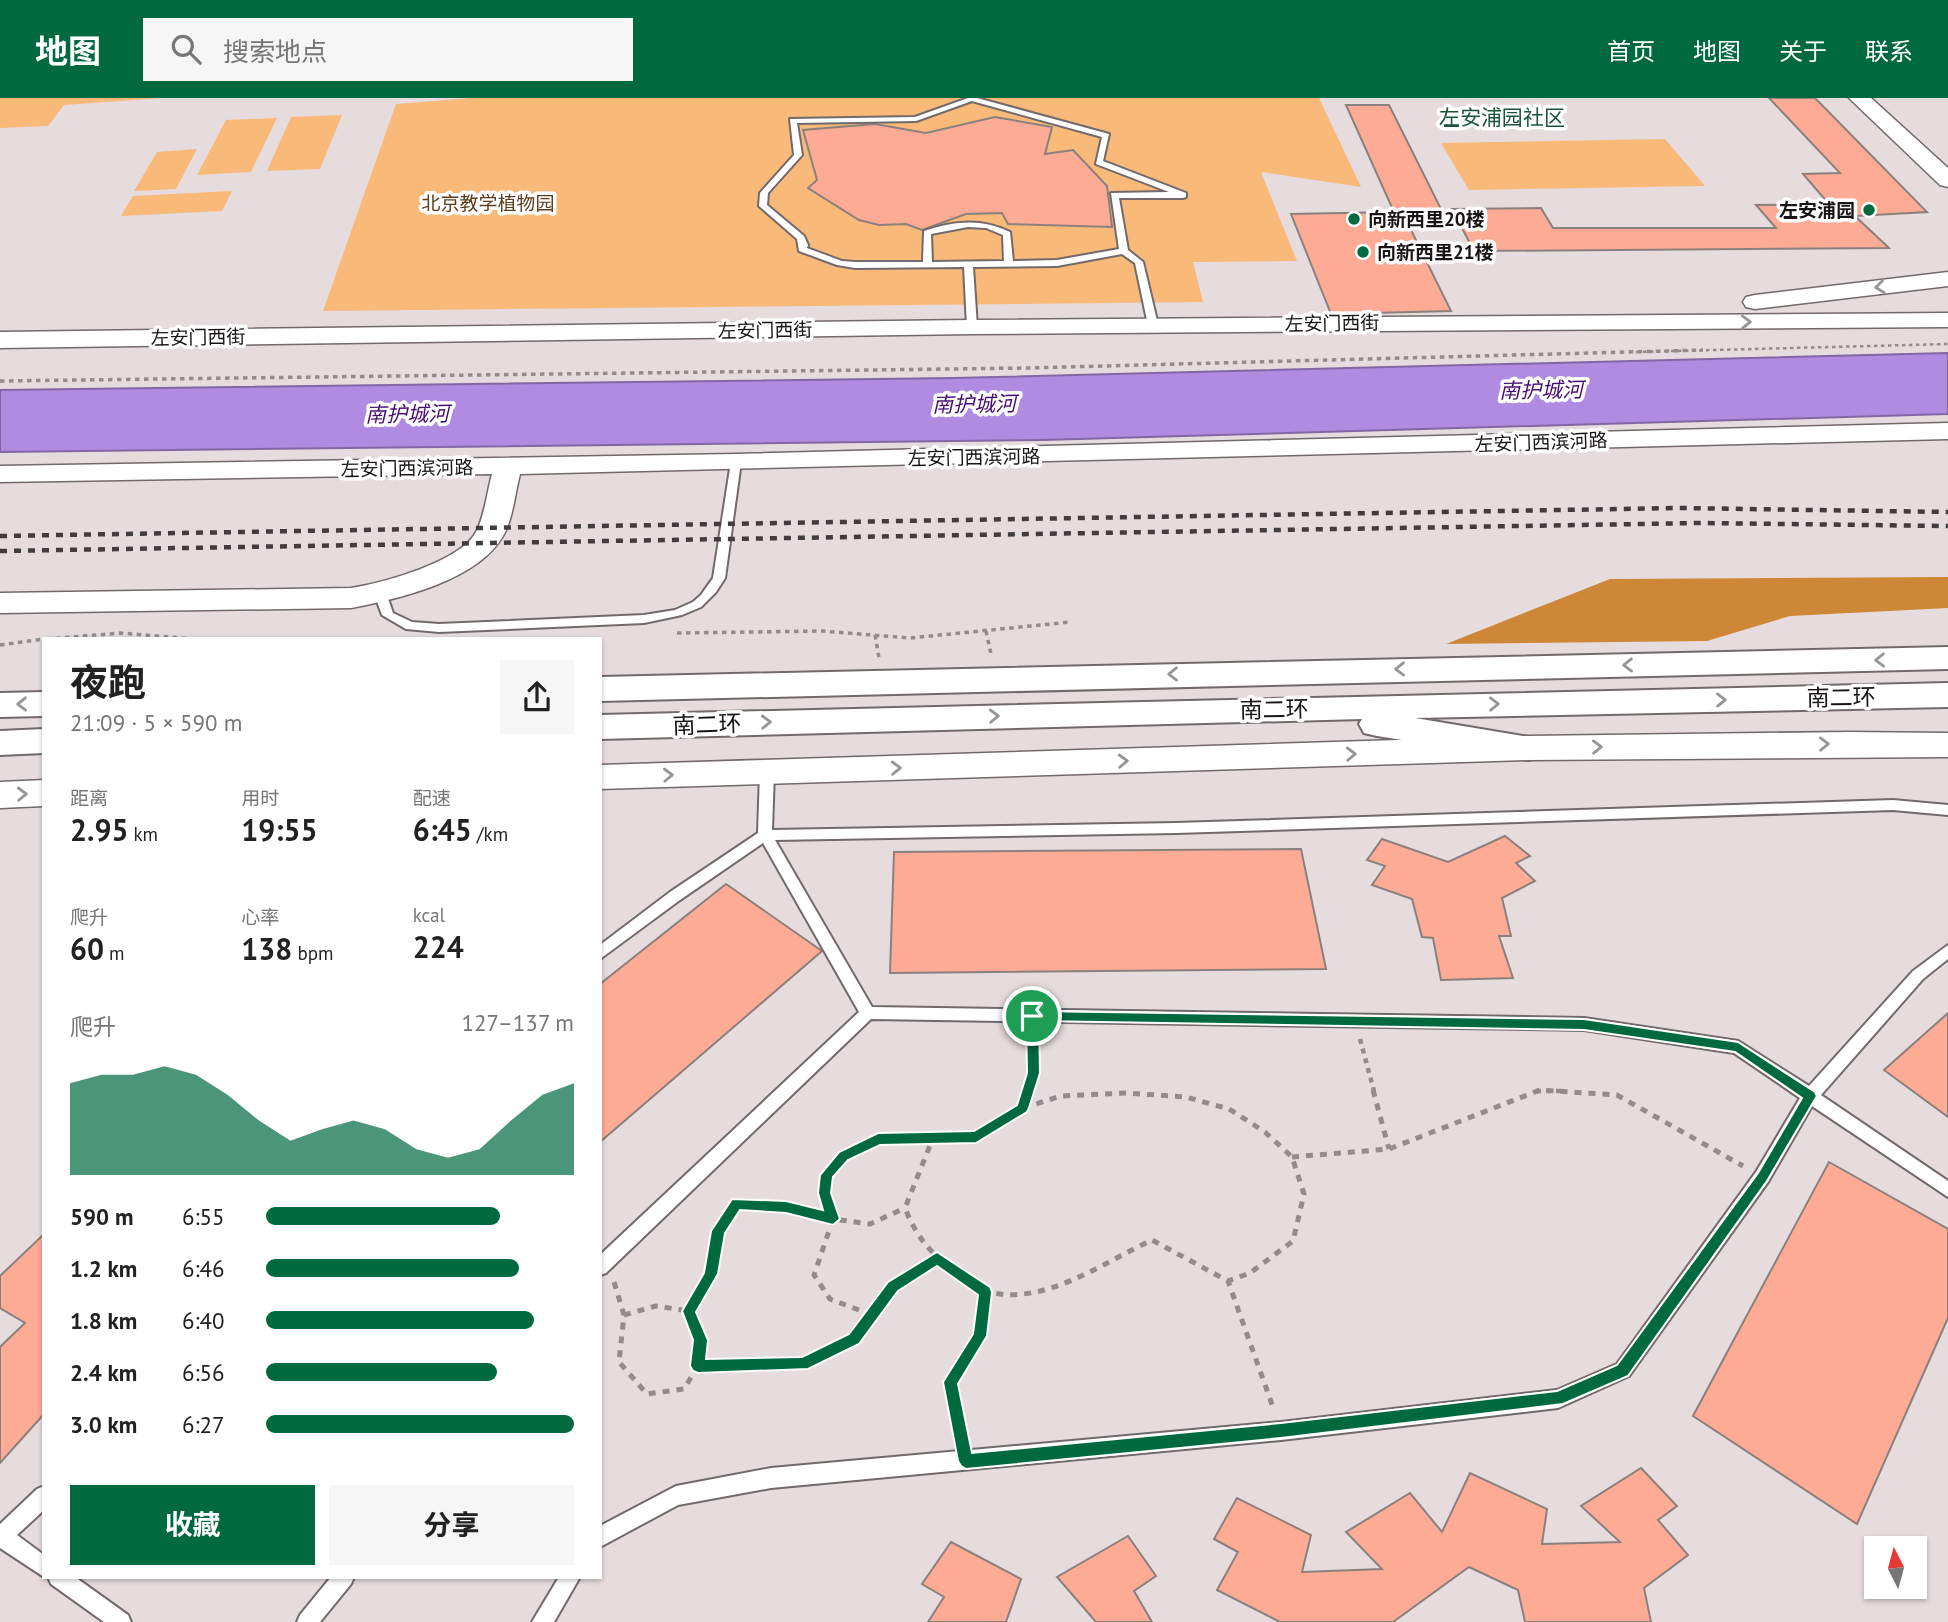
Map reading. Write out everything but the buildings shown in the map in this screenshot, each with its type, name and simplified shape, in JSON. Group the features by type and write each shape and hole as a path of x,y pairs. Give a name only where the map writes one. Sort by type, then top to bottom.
{"highway":[{"path":"1686,663 1866,635 1948,632"},
{"name":"南二环","path":"602,689 1948,658"},
{"name":"南二环","path":"602,727 1948,695"},
{"path":"0,705 42,704"},
{"path":"1279,709 1528,748"},
{"path":"0,743 42,741"}],"street":[{"path":"1859,98 1948,180"},
{"path":"1876,98 1948,163"},
{"name":"左安门西街","path":"1531,321 1676,311 1948,279"},
{"name":"左安门西街","path":"0,340 1531,321 1695,323 1948,320"},
{"name":"左安门西滨河路","path":"0,474 736,462 1948,431"},
{"path":"0,603 339,598 380,593 420,581 473,552 490,534 508,467"},
{"path":"602,777 1528,748 1948,745"},
{"path":"0,795 42,793"}],"lane":[{"path":"1124,251 1057,264 846,265 802,249 801,238 763,206 762,199 764,193 798,155 793,121 916,119 972,99 1106,136 1099,162 1183,195 1114,195 1124,251 1139,262 1153,325"},
{"path":"928,264 927,233 948,225 991,225 1007,234 1009,264"},
{"path":"968,264 972,327"},
{"path":"380,593 388,615 410,626 420,627 644,619 678,614 711,594 719,578 736,462"},
{"path":"767,772 765,835 868,1013"},
{"path":"602,951 675,896 765,835 1176,828 1893,805 1948,810"},
{"path":"602,1536 676,1496 771,1478 1281,1431 1558,1399 1623,1370 1762,1177 1810,1096 1918,975 1948,951"},
{"path":"604,1258 868,1013 1584,1024 1738,1047 1948,1190"},
{"path":"42,1498 1,1537 42,1566"},
{"path":"61,1579 121,1622"},
{"path":"307,1622 342,1579"},
{"path":"542,1622 569,1579"}],"path":[{"path":"0,381 1028,368 1948,344"},
{"path":"668,634 696,631 822,631 910,638 1071,622"},
{"path":"61,637 106,631 154,631 184,637"},
{"path":"986,631 992,656"},
{"path":"875,635 880,662"},
{"path":"0,645 42,640"},
{"path":"1023,1108 1033,1073 1032,1016"},
{"path":"1356,1021 1389,1149"},
{"path":"1292,1157 1389,1149 1540,1090 1618,1095 1762,1177"},
{"path":"872,1315 830,1298 814,1275 833,1219 824,1193 827,1175 844,1156 878,1139 976,1137 1023,1108 1061,1096 1126,1093 1186,1097 1229,1110 1265,1132 1292,1157 1304,1194 1293,1241 1250,1273 1228,1281"},
{"path":"933,1138 905,1208 914,1235 937,1258 985,1292 1026,1294 1072,1283 1098,1270 1120,1253 1152,1240 1228,1281 1281,1431"},
{"path":"689,1311 711,1274 718,1231 737,1204 786,1207 833,1219 870,1224 905,1208"},
{"path":"604,1258 624,1315 619,1362 647,1394 684,1389 698,1366 700,1340 689,1311"},
{"path":"698,1366 803,1364 854,1339 893,1286 937,1258"},
{"path":"966,1461 951,1382 980,1336 985,1292"},
{"path":"624,1315 656,1306 689,1311"}],"green space":[{"path":"0,98 162,98 64,105 48,126 0,128"},
{"name":"北京教学植物园","path":"472,98 1319,98 1361,187 1261,172 1297,261 1193,262 1203,302 323,311 396,104"},
{"path":"342,115 320,169 267,171 291,117"},
{"path":"277,118 251,172 197,175 226,120"},
{"path":"1665,139 1705,186 1469,190 1441,143"},
{"path":"197,149 176,189 134,191 157,152"},
{"path":"232,191 222,211 121,216 133,196"}],"shaded area":[{"path":"1948,577 1948,608 1790,616 1707,641 1446,644 1610,579"}],"water":[{"name":"南护城河","path":"1948,353 1948,414 1043,440 0,452 0,390 954,378"}],"railway":[{"path":"0,536 1680,508 1948,512"},
{"path":"0,551 1701,523 1948,526"}],"place":[{"name":"左安浦园","path":"1869,210"},
{"name":"向新西里20楼","path":"1354,219"},
{"name":"向新西里21楼","path":"1363,252"}],"district":[{"name":"左安浦园社区","path":"1502,117"}],"route":[{"path":"1032,1016 1584,1024 1738,1047 1810,1096 1762,1177 1623,1370 1558,1399 1281,1431 966,1461 951,1382 980,1336 985,1292 937,1258 893,1286 854,1339 803,1364 698,1366 700,1340 689,1311 711,1274 718,1231 737,1204 786,1207 833,1219 824,1193 827,1175 844,1156 878,1139 976,1137 1023,1108 1033,1073 1032,1016"}]}
